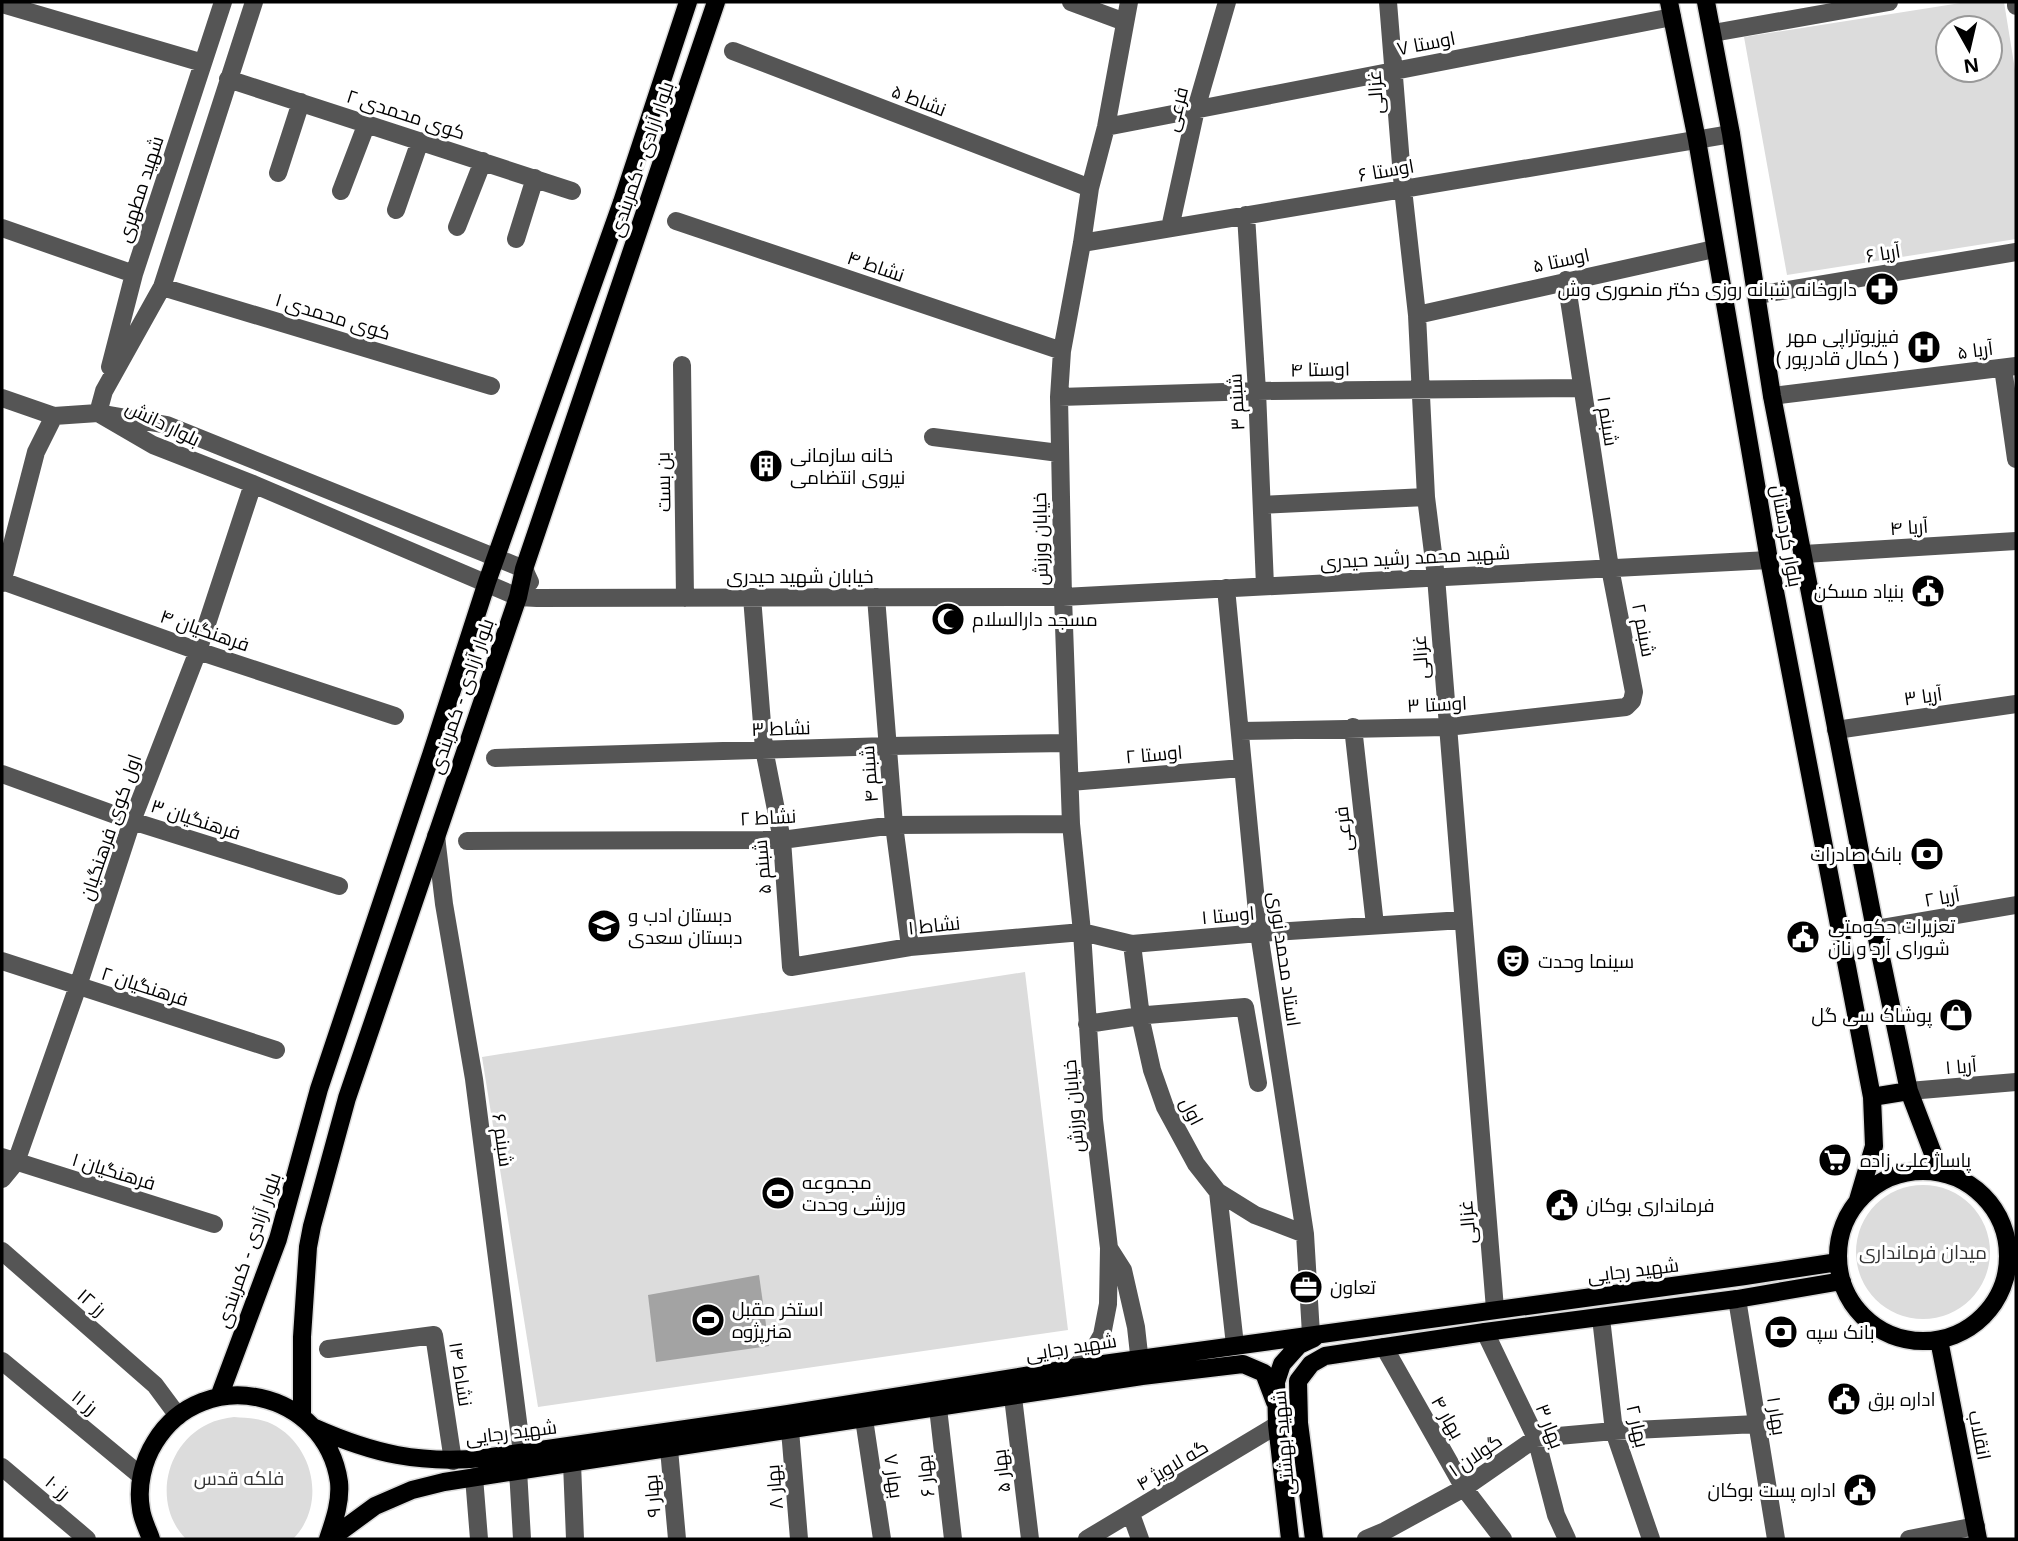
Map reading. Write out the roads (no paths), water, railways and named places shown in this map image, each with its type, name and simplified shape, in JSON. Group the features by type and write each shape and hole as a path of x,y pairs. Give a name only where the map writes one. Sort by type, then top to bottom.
{"main road":[{"name":"بلوار آزادی - کمربندی","path":"219,1397 278,1239 319,1088 432,755 487,582 622,202 688,2"},
{"name":"بلوار آزادی - کمربندی","path":"308,1422 302,1337 309,1247 347,1098 518,597 524,569 716,2"},
{"name":"بلوار کردستان","path":"1706,2 1731,134 1772,396 1875,929 1909,1091 1940,1172"},
{"name":"بلوار کردستان","path":"1670,9 1696,140 1769,560 1872,1097 1874,1146 1858,1200"},
{"path":"1872,1097 1909,1091"},
{"path":"1917,1171 1940,1172 1967,1182 1989,1200 2003,1225 2013,1252 2007,1277 1997,1299 1982,1318 1962,1332 1939,1340 1898,1338 1879,1329 1863,1316 1850,1300 1838,1262 1839,1240 1846,1219 1858,1200 1875,1185 1895,1175 1917,1171"},
{"path":"278,1239 309,1247"},
{"name":"شهید رجایی","path":"219,1397 248,1395 276,1402 345,1441 394,1456 453,1461 572,1463 1013,1397 1235,1345 1838,1262"},
{"path":"1384,1348 1737,1299 1842,1281"},
{"path":"1275,1402 1276,1382 1282,1364 1298,1345 1317,1334"},
{"name":"انقلاب","path":"1939,1340 1977,1533"},
{"name":"شهید بهشتی","path":"1314,1539 1300,1423 1298,1381 1311,1364 1325,1356 1384,1348"},
{"name":"شهید رجایی","path":"329,1539 374,1506 412,1490 474,1477 520,1461 1074,1368 1243,1364 1264,1373 1275,1402"},
{"path":"151,1539 141,1509 141,1476 149,1453 161,1432 178,1416 197,1404 219,1397"},
{"name":"شهید بهشتی","path":"1275,1402 1290,1539"},
{"path":"308,1422 331,1454 339,1483 337,1513 329,1539"}],"street":[{"name":"شهید مطهری","path":"104,391 134,274 223,2"},
{"path":"2,398 54,416 98,413 104,391 162,287 254,2"},
{"path":"1071,2 1125,22"},
{"name":"خیابان ورزش","path":"1074,1368 1094,1349 1102,1335 1108,1304 1109,1248 1094,1120 1082,932 1071,824 1059,397 1062,351 1090,188 1106,127 1129,2"},
{"name":"فرعی","path":"1170,228 1196,109 1227,2"},
{"name":"غزالی","path":"1388,2 1403,189 1417,315 1426,496 1436,577 1495,1309"},
{"path":"1713,33 1889,2"},
{"path":"2,4 203,63"},
{"name":"اوستا ۷","path":"1106,127 1394,71 1670,9"},
{"name":"نشاط ۵","path":"733,51 1090,188"},
{"name":"کوی محمدی ۲","path":"228,79 572,191"},
{"path":"278,173 301,102"},
{"path":"341,191 366,123"},
{"name":"اوستا ۶","path":"1082,243 1731,134"},
{"path":"396,210 420,141"},
{"path":"457,227 483,161"},
{"path":"516,239 535,178"},
{"name":"شبنم ۳","path":"1246,215 1265,586"},
{"name":"نشاط ۴","path":"676,221 1062,351"},
{"path":"2,228 134,274"},
{"name":"اوستا ۵","path":"1417,315 1714,248"},
{"name":"آریا ۶","path":"1757,295 2016,252"},
{"name":"شبنم ۱","path":"1566,280 1610,568"},
{"name":"کوی محمدی ۱","path":"162,287 491,386"},
{"name":"بن بست","path":"682,365 685,598"},
{"path":"2010,367 2016,459"},
{"name":"آریا ۵","path":"1772,396 2010,367"},
{"name":"اوستا ۴","path":"1059,397 1257,391 1582,388"},
{"name":"بلوار دانش","path":"98,413 167,425 496,558"},
{"name":"بلوار دانش","path":"98,413 153,444 487,582"},
{"path":"2,582 36,452 54,416"},
{"path":"933,438 1059,453"},
{"name":"اول کوی فرهنگیان","path":"2,1179 78,986 132,821 198,651 253,484"},
{"path":"1262,505 1426,496"},
{"name":"آریا ۴","path":"1804,554 2016,541"},
{"path":"496,558 524,569 537,598"},
{"name":"شهید محمد رشید حیدری","path":"1063,597 1769,560"},
{"name":"شبنم ۲","path":"1610,568 1634,692 1632,701"},
{"name":"فرهنگیان ۴","path":"2,582 395,716"},
{"name":"خیابان شهید حیدری","path":"487,582 518,597 537,598 1063,597"},
{"name":"استاد محمد نوری","path":"1226,588 1258,933 1305,1234 1317,1334"},
{"name":"شبنم ۵","path":"752,597 764,749 782,840 791,967"},
{"name":"شبنم ۴","path":"876,597 894,825 910,947"},
{"name":"اوستا ۳","path":"1240,731 1447,727 1626,707 1632,701"},
{"name":"آریا ۳","path":"1836,730 2016,704"},
{"name":"فرعی","path":"1353,727 1375,925"},
{"name":"نشاط ۳","path":"495,758 1068,743"},
{"name":"اوستا ۲","path":"1070,782 1242,768"},
{"name":"فرهنگیان ۳","path":"2,774 132,821 339,886"},
{"name":"نشاط ۲","path":"467,841 782,840 894,825 1071,824"},
{"name":"شبنم ۶","path":"436,835 444,904 476,1093 520,1461 522,1539"},
{"name":"آریا ۲","path":"1875,929 2016,905"},
{"name":"اوستا ۱","path":"1082,932 1132,944 1463,920"},
{"name":"نشاط ۱","path":"791,967 910,947 1082,932"},
{"name":"اول","path":"1132,944 1141,1016 1152,1070 1165,1107 1196,1164 1218,1192 1255,1215 1305,1234"},
{"name":"فرهنگیان ۲","path":"2,961 276,1050"},
{"path":"1087,1024 1141,1016 1245,1007 1258,1083"},
{"name":"آریا ۱","path":"1909,1091 2016,1082"},
{"name":"فرهنگیان ۱","path":"9,1159 214,1224"},
{"path":"1218,1192 1235,1345"},
{"name":"خیابان ورزش","path":"1109,1248 1123,1270 1141,1367"},
{"name":"رز ۱۲","path":"2,1251 155,1385 178,1416"},
{"name":"بهار ۱","path":"1737,1299 1776,1539"},
{"name":"بهار ۲","path":"1601,1318 1614,1431 1651,1539"},
{"name":"بهار ۳","path":"1485,1332 1535,1438 1556,1515 1567,1539"},
{"name":"نشاط ۱۴","path":"328,1349 434,1335 453,1461"},
{"name":"بهار ۴","path":"1384,1348 1464,1488 1503,1539"},
{"name":"رز ۱۱","path":"2,1361 141,1476"},
{"name":"بهار ۵","path":"1013,1397 1030,1539"},
{"name":"بهار ۶","path":"938,1408 953,1539"},
{"name":"بهار ۷","path":"864,1419 882,1539"},
{"path":"1535,1438 1758,1424"},
{"name":"گه لاویژ ۴","path":"1087,1539 1277,1425"},
{"name":"بهار ۸","path":"790,1430 799,1539"},
{"name":"گولان ۱","path":"1366,1539 1464,1488 1535,1438"},
{"name":"بهار ۹","path":"669,1448 677,1539"},
{"path":"572,1463 575,1539"},
{"name":"رز ۱۰","path":"2,1467 87,1539"},
{"path":"474,1477 479,1539"},
{"path":"1131,1514 1140,1539"},
{"path":"1909,1539 1977,1533"}],"place":[{"name":"داروخانه شبانه روزی دکتر منصوری وش","path":"1882,289"},
{"name":"فیزیوتراپی مهر ( کمال قادرپور )","path":"1924,347"},
{"name":"خانه سازمانی نیروی انتضامی","path":"766,466"},
{"name":"بنیاد مسکن","path":"1928,591"},
{"name":"مسجد دارالسلام","path":"948,619"},
{"name":"بانک صادرات","path":"1927,854"},
{"name":"دبستان ادب و دبستان سعدی","path":"604,926"},
{"name":"تعزیرات حکومتی شورای آرد و نان","path":"1803,937"},
{"name":"سینما وحدت","path":"1513,961"},
{"name":"پوشاک سی گل","path":"1956,1015"},
{"name":"پاساژ علی زاده","path":"1835,1160"},
{"name":"مجموعه ورزشی وحدت","path":"778,1193"},
{"name":"فرمانداری بوکان","path":"1562,1205"},
{"name":"تعاون","path":"1306,1287"},
{"name":"استخر مقبل هنرپژوه","path":"708,1320"},
{"name":"بانک سپه","path":"1781,1332"},
{"name":"اداره برق","path":"1844,1399"},
{"name":"اداره پست بوکان","path":"1860,1490"}],"park label":[{"name":"میدان فرمانداری","path":"1923,1252"},
{"name":"فلکه قدس","path":"239,1478"}]}
